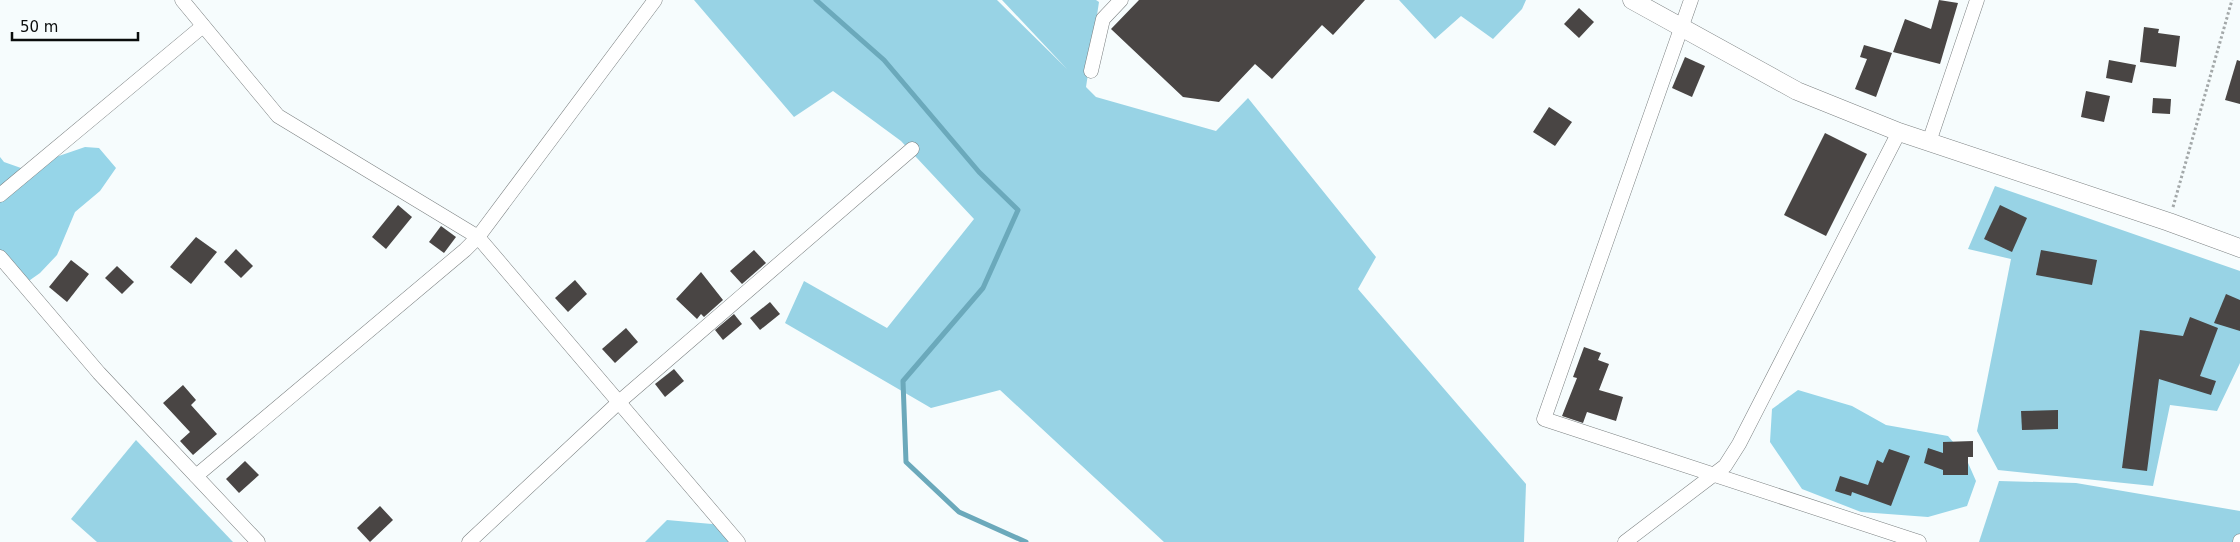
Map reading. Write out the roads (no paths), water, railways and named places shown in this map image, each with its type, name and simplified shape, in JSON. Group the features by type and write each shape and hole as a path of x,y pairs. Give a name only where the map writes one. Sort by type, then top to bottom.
{"street":[{"path":"182,0 278,116 478,237 738,542"},
{"path":"196,476 466,250 478,237 655,0"},
{"path":"1091,71 1103,19 1121,0"},
{"path":"1632,0 1797,91 1899,132 2169,222 2240,248"},
{"path":"1691,0 1544,419 1712,476 1919,542"},
{"path":"1928,142 1977,0"},
{"path":"0,195 203,26"},
{"path":"1625,542 1725,466 1739,444 1899,132"},
{"path":"469,542 619,402 912,149"},
{"path":"0,257 99,373 258,542"}],"waterway":[{"path":"816,0 884,60 979,172 1018,210 983,288 903,381 906,462 959,512 1026,542"}]}
